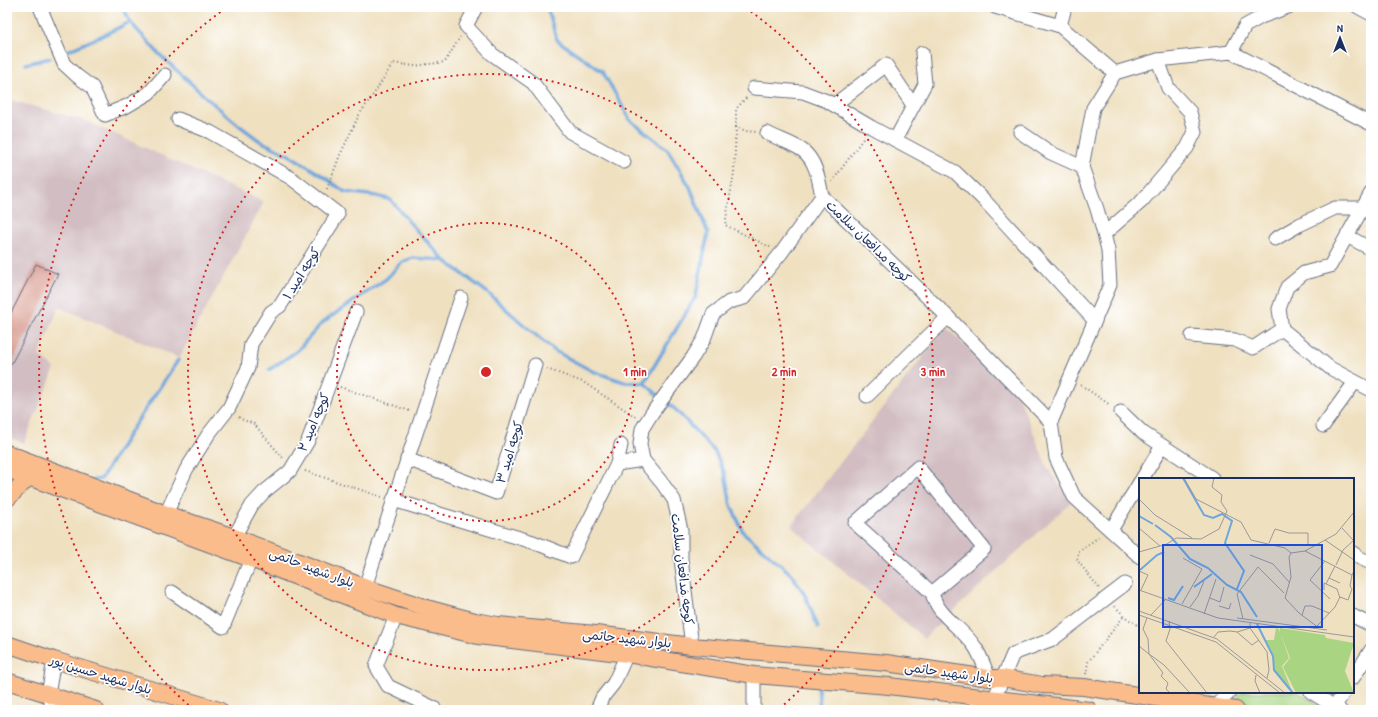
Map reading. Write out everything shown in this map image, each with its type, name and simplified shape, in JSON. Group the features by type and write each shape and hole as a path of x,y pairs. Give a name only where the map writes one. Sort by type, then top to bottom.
{"main road":[{"name":"بلوار شهید حاتمی","path":"7,453 166,514 234,537 362,595 396,616 478,636 627,654 754,675 889,686 1089,710"},
{"path":"7,499 40,465"},
{"name":"بلوار شهید حاتمی","path":"7,469 251,559 362,595 430,609 475,621 498,625 596,634 692,646 886,663 1042,684 1084,687 1212,708 1236,710"},
{"name":"بلوار شهيد حسین پور","path":"7,644 54,660 219,710"},
{"path":"7,681 96,710"}],"street":[{"path":"40,7 64,64 77,76 92,86 105,115 127,106 149,93 165,75"},
{"path":"476,7 466,26 492,54 533,83 570,132 624,162"},
{"path":"995,7 1060,26 1115,73"},
{"path":"1060,26 1065,7"},
{"path":"1231,52 1245,26 1262,12 1288,7"},
{"path":"1358,7 1371,14"},
{"path":"1139,556 1074,497 1056,458 1051,422 1110,285 1108,250 1097,209 1082,167 1093,108 1115,73 1158,60 1231,52 1371,124"},
{"path":"895,140 925,84 922,53"},
{"path":"1104,234 1142,201 1187,148 1195,132 1190,112 1168,88 1158,60"},
{"path":"834,105 886,65 913,105"},
{"path":"754,88 803,92 834,105 871,127 955,172 984,200 1095,321"},
{"name":"کوچه امید ۱","path":"166,514 186,470 208,435 229,408 248,368 251,344 271,312 280,306 338,214 291,178 210,132 178,119"},
{"path":"1020,132 1051,153 1082,167"},
{"path":"767,133 802,150 810,159 818,176 822,196"},
{"path":"1371,193 1330,266 1304,274 1287,287 1279,309 1282,329 1330,368 1371,390"},
{"name":"کوچه مدافعان سلامت","path":"692,646 681,559 681,530 674,500 643,460 640,444 642,429 665,394 693,357 704,339 713,314 729,302 744,298 782,252 822,196 948,317 1051,422"},
{"path":"1275,239 1299,225 1335,208 1362,208"},
{"path":"1347,236 1371,249"},
{"path":"362,595 461,298"},
{"name":"کوچه امید ۲","path":"234,537 252,505 264,492 290,470 308,441 356,312"},
{"path":"867,396 948,317"},
{"path":"1192,336 1235,340 1253,348 1282,329"},
{"name":"کوچه امید ۳","path":"407,459 496,493 535,365"},
{"path":"1323,426 1355,382"},
{"path":"1121,412 1143,433 1212,478"},
{"path":"393,500 533,542 571,557 617,464 621,444"},
{"path":"1143,478 1162,446"},
{"path":"617,464 643,460"},
{"path":"932,593 984,549 918,467 855,522 932,593 934,600 943,613 974,646 995,678"},
{"path":"1111,530 1139,484"},
{"path":"1354,554 1371,563"},
{"path":"172,592 223,627 251,559"},
{"path":"974,710 994,699 995,678 1013,654 1052,639 1125,584"},
{"path":"396,616 376,666 388,686 434,708"},
{"path":"1354,616 1371,625"},
{"path":"1354,676 1371,650"},
{"path":"597,710 602,698 614,683 627,654"},
{"path":"54,660 48,695 54,710"},
{"path":"754,675 754,710"},
{"path":"1212,708 1229,693"},
{"path":"1313,693 1337,708 1344,693"}],"path":[{"path":"326,190 340,155 359,115 393,63 414,66 445,62 466,26"},
{"path":"754,88 736,109 734,173 725,225 782,252"},
{"path":"736,127 746,131 767,133"},
{"path":"822,196 871,127"},
{"path":"535,365 583,382 649,418"},
{"path":"1070,378 1121,412"},
{"path":"330,383 422,415"},
{"path":"1111,530 1079,551 1077,560 1107,598 1124,616 1139,626"},
{"path":"1084,687 1088,662 1124,616"}],"shaded area":[{"path":"7,99 84,120 264,202 179,358 59,307 39,355 55,368 24,443 7,437"},
{"path":"946,327 1019,397 1047,467 1071,502 924,638 791,526"}],"green space":[{"path":"1241,693 1299,693 1329,710 1271,710 1232,704"}],"building":[{"path":"36,264 58,274 7,372 7,321"}],"waterway":[{"path":"123,7 130,22 160,55 209,100 260,141 291,156 345,192 377,196 391,200 444,260 488,293 555,351 592,371 624,382 644,383 677,411 715,452 725,474 731,505 743,532 791,574 804,593 818,627"},
{"path":"547,7 557,40 603,72 630,120 668,150 690,187 708,233 696,296 644,383"},
{"path":"65,52 130,22"},
{"path":"26,64 50,58"},
{"path":"269,370 297,351 322,323 386,279 402,262 412,258 444,260"},
{"path":"94,480 101,479 178,360"},
{"path":"818,685 820,710"}]}
